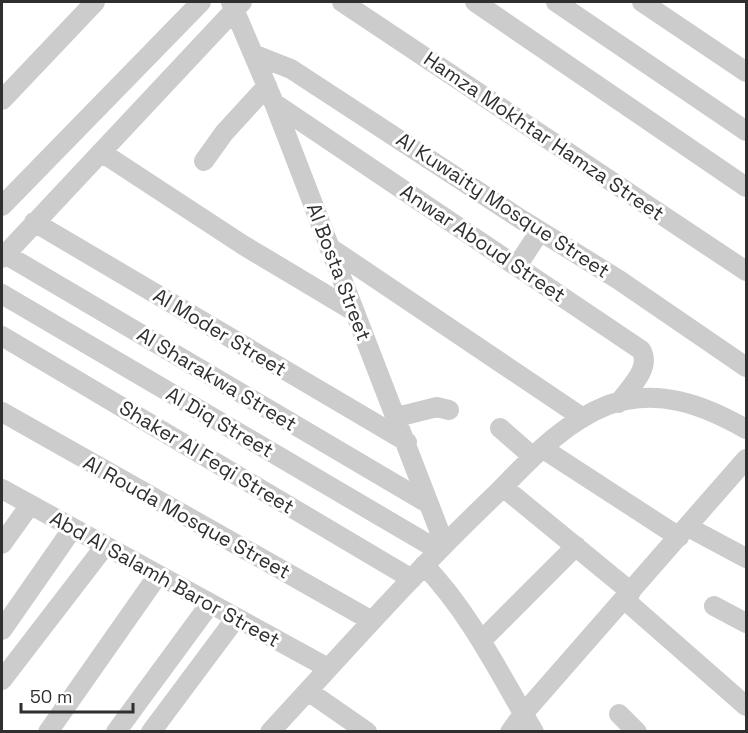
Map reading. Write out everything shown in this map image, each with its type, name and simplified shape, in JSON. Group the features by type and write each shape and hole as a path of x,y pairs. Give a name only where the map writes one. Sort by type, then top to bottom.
{"street":[{"path":"2,100 95,2"},
{"path":"2,206 201,2"},
{"name":"Hamza Mokhtar Hamza Street","path":"342,2 747,271"},
{"path":"475,2 747,187"},
{"path":"556,2 747,131"},
{"path":"642,2 747,72"},
{"path":"3,256 236,4"},
{"name":"Al Bosta Street","path":"236,4 253,54 397,417 429,504 441,547"},
{"name":"Al Kuwaity Mosque Street","path":"253,54 291,69 540,231 620,280 747,367"},
{"path":"204,161 224,133 270,94"},
{"name":"Anwar Aboud Street","path":"270,94 641,350 645,356 643,368 619,403"},
{"path":"101,152 243,245 355,312"},
{"name":"Al Moder Street","path":"34,222 406,442"},
{"path":"517,266 540,231"},
{"path":"329,247 583,418"},
{"name":"Al Sharakwa Street","path":"3,256 429,504"},
{"name":"Al Diq Street","path":"2,294 441,547"},
{"name":"Shaker Al Feqi Street","path":"2,336 446,588 482,640 534,732"},
{"path":"272,731 441,547 538,452 583,418 609,405 638,399 670,399 700,405 747,429"},
{"path":"397,417 437,406 449,410"},
{"name":"Al Rouda Mosque Street","path":"2,412 372,621"},
{"path":"500,428 538,452 683,532 747,558"},
{"path":"510,732 747,459"},
{"path":"503,486 576,546 747,706"},
{"name":"Abd Al Salamh Baror Street","path":"2,489 328,668"},
{"path":"2,544 30,505"},
{"path":"2,630 73,528"},
{"path":"2,680 105,546"},
{"path":"482,640 576,546"},
{"path":"48,732 158,575"},
{"path":"116,732 210,604"},
{"path":"714,606 747,623"},
{"path":"151,732 236,618"},
{"path":"308,691 368,732"},
{"path":"619,714 637,732"}]}
